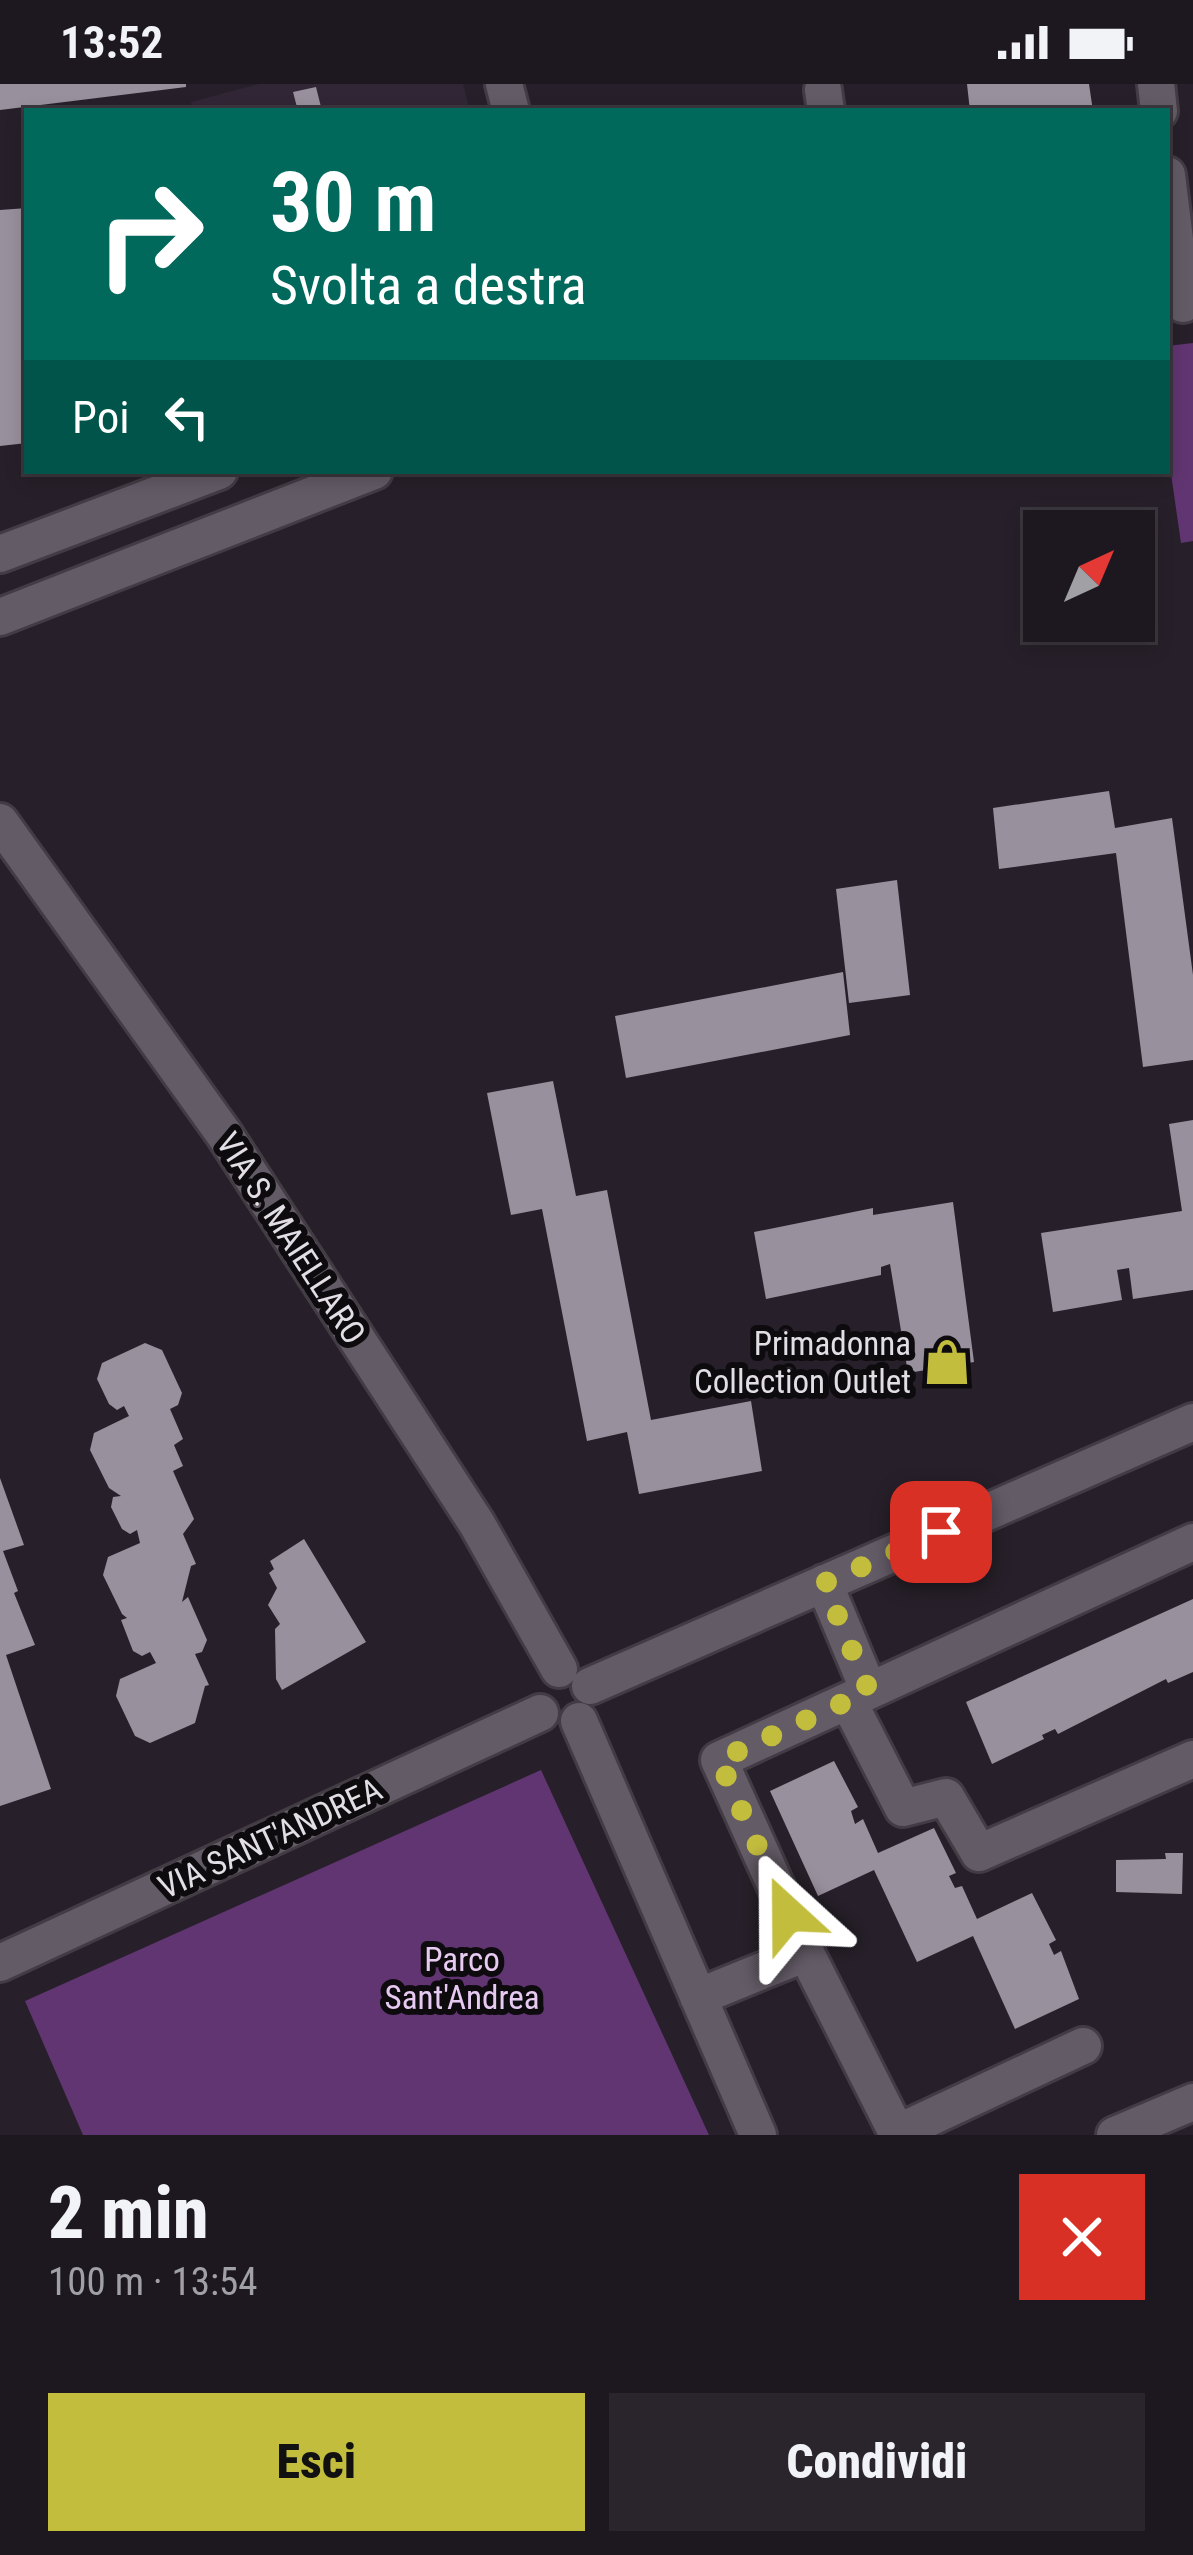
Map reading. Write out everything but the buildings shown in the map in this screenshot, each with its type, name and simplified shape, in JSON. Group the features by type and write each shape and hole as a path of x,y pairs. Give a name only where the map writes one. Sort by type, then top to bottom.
{"street":[{"path":"1170,202 1181,305"},
{"path":"0,554 211,474"},
{"path":"0,617 366,474"},
{"name":"VIA S. MAIELLARO","path":"0,823 224,1134 575,1677"},
{"path":"575,1677 590,1709 579,1721 562,1726 540,1713 538,1686 550,1672 575,1677 824,1583 1193,1422"},
{"path":"1083,2046 897,2132 806,1953 719,1760 1193,1542"},
{"path":"824,1583 858,1696 903,1808 946,1797 979,1853 1193,1759"},
{"name":"VIA SANT'ANDREA","path":"0,1963 540,1713"},
{"path":"579,1721 758,2135"},
{"path":"698,1996 806,1953"},
{"path":"1115,2135 1193,2102"}],"shaded area":[{"path":"259,84 463,84 469,108 192,108 191,102"}],"green space":[{"path":"1193,343 1193,541 1181,543 1170,467 1170,346"},
{"name":"Parco Sant'Andrea","path":"541,1770 709,2135 83,2135 25,2001"}],"place":[{"name":"Primadonna Collection Outlet","path":"947,1362"}],"route":[{"path":"788,1914 719,1760 869,1691 824,1583 941,1532"}]}
